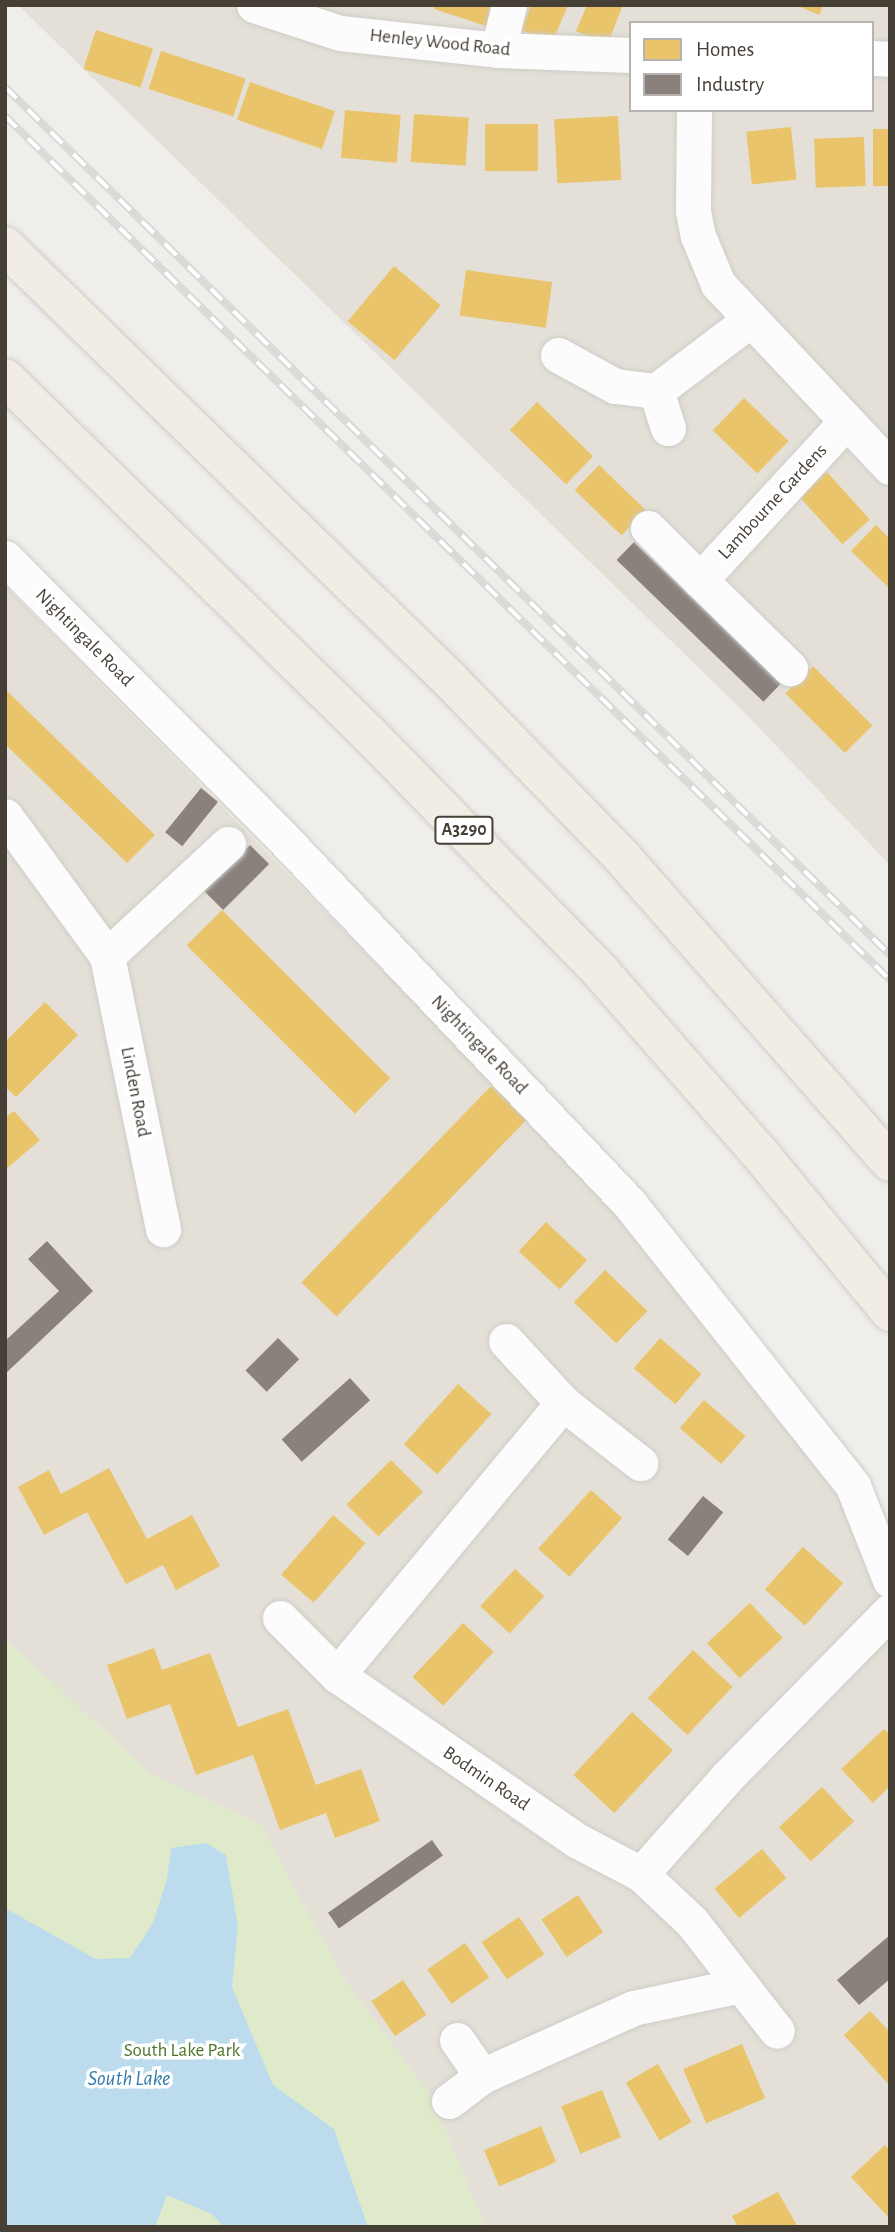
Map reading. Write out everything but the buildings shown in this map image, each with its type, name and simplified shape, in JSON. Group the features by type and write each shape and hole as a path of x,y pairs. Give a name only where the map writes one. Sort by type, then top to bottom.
{"main road":[{"path":"5,246 451,681 622,857 890,1163"},
{"name":"A3290","path":"5,378 370,734 601,972 754,1146 890,1312"}],"street":[{"name":"Henley Wood Road","path":"254,5 340,33 498,50 629,55"},
{"path":"498,50 509,5"},
{"path":"694,112 698,236 718,284 845,423 890,467"},
{"path":"558,355 615,386 656,391 750,320"},
{"path":"656,391 668,428"},
{"name":"Lambourne Gardens","path":"700,580 845,423"},
{"path":"648,528 790,668"},
{"name":"Nightingale Road","path":"5,558 282,837 629,1203 853,1486 890,1580"},
{"name":"Linden Road","path":"6,818 107,956 163,1229"},
{"path":"107,956 228,845"},
{"path":"506,1341 563,1403 640,1463"},
{"path":"337,1675 563,1403"},
{"path":"641,1874 727,1777 890,1611"},
{"name":"Bodmin Road","path":"280,1618 337,1675 578,1841 641,1874 692,1922 777,2031"},
{"path":"449,2101 482,2076 633,2008 741,1985"},
{"path":"457,2040 482,2076"}],"shaded area":[{"path":"18,5 890,5 890,865 742,710"},
{"path":"5,586 620,1212 854,1516 890,1619 890,2227 485,2227 432,2098 342,1976 260,1824 152,1775 5,1639"}],"green space":[{"name":"South Lake Park","path":"5,1639 152,1775 260,1824 342,1976 432,2098 485,2227 5,2227"}],"water":[{"name":"South Lake","path":"206,1843 226,1855 238,1926 232,1987 273,2085 334,2129 368,2227 224,2227 212,2214 167,2195 155,2227 5,2227 5,1908 96,1959 130,1958 153,1923 167,1879 171,1848"}],"railway":[{"path":"5,87 890,955"},
{"path":"5,116 890,980"}]}
